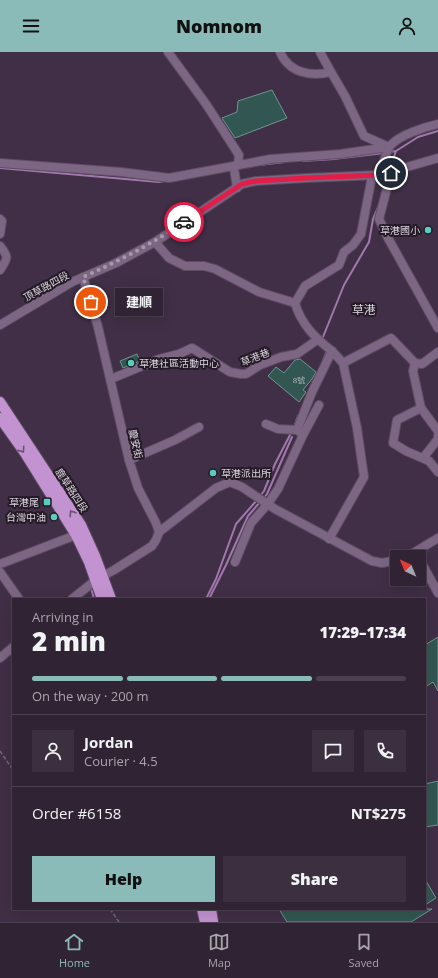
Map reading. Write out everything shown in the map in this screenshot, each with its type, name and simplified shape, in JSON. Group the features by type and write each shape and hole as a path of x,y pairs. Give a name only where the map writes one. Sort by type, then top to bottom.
{"main road":[{"name":"鹿草路四段","path":"0,402 81,526 99,578 102,598"},
{"name":"鹿草路四段","path":"0,418 25,453 76,535 110,598"},
{"path":"203,910 210,922"},
{"path":"210,922 211,910"}],"street":[{"path":"168,52 225,132 239,155 238,164 234,168 237,188"},
{"path":"280,52 286,64 296,70 309,74 331,72"},
{"path":"320,52 348,101 364,136 389,147"},
{"path":"295,303 305,286 339,265 344,252 354,244 361,234 376,176 389,147 397,140 420,129 438,124"},
{"path":"0,163 121,172 169,178 271,159 340,154 389,147"},
{"name":"頂草路四段","path":"0,325 44,298 83,277 116,263 155,242 242,184 256,181 306,178 376,176 391,173 438,158"},
{"path":"391,173 379,219 438,328"},
{"path":"0,219 2,221 0,234"},
{"path":"155,242 169,258 185,266 204,266 215,269 260,292 295,303 304,323 317,340 332,351 343,363 357,428 364,477 329,539"},
{"path":"0,246 7,254 7,261 0,270"},
{"name":"慶安街","path":"83,277 98,327 129,460 138,488 159,532"},
{"path":"343,363 391,338 415,363 422,364 438,352"},
{"name":"草港巷","path":"111,379 159,359 179,354 192,348 230,372 246,374 260,365 297,354 317,340"},
{"path":"235,562 251,523 278,489 300,432 312,392 332,351"},
{"path":"415,363 413,372 420,408 438,431"},
{"path":"300,432 319,405"},
{"path":"420,408 397,420 394,443 406,451 429,461 438,472"},
{"path":"266,424 278,429 300,432"},
{"path":"129,460 175,440 199,427"},
{"path":"423,458 438,439 438,436"},
{"path":"73,598 99,578 152,546 159,532 222,484 230,482 242,487 266,504 372,561 382,563 390,561"},
{"path":"0,564 76,535"},
{"path":"425,550 438,538"},
{"path":"426,571 438,593"},
{"path":"0,572 18,598"},
{"path":"0,658 12,648"}],"path":[{"path":"0,751 12,769"},
{"path":"111,910 119,922"}],"building":[{"path":"272,90 287,118 235,138 222,118 237,112 238,101"},
{"name":"草港社區活動中心","path":"137,354 140,361 123,368 120,361"},
{"path":"300,359 316,372 303,390 306,392 299,402 268,376 276,367 284,373 295,360"},
{"path":"438,637 438,691 433,682 426,686 426,644"},
{"path":"438,781 438,825 426,827 426,784"},
{"path":"426,881 436,898 426,904"},
{"path":"432,909 411,922 287,922 280,910"}],"waterway":[{"path":"390,152 396,151 418,137 438,131"},
{"path":"389,170 396,151"},
{"path":"303,161 384,153"},
{"path":"259,165 285,162"},
{"path":"0,168 159,182 164,181"},
{"path":"323,337 344,285 369,242 373,219 379,205"},
{"path":"322,363 326,353"},
{"path":"294,427 298,416"},
{"path":"260,496 264,491 275,464 291,433"},
{"path":"263,499 267,494 292,437"},
{"path":"206,598 216,579 236,524 257,500"},
{"path":"210,598 248,516 260,502"},
{"path":"90,589 91,588 94,598"}],"way so far":[{"path":"91,302 83,277 116,263 155,242 184,222"}],"place":[{"name":"草港國小","path":"428,230"},
{"name":"建順","path":"91,302"},
{"name":"草港社區活動中心","path":"131,363"},
{"name":"草港派出所","path":"213,473"},
{"name":"草港尾","path":"47,502"},
{"name":"台灣中油","path":"54,517"}],"district":[{"name":"草港","path":"364,309"}],"route":[{"path":"184,222 242,184 256,181 379,175 391,173"}]}
